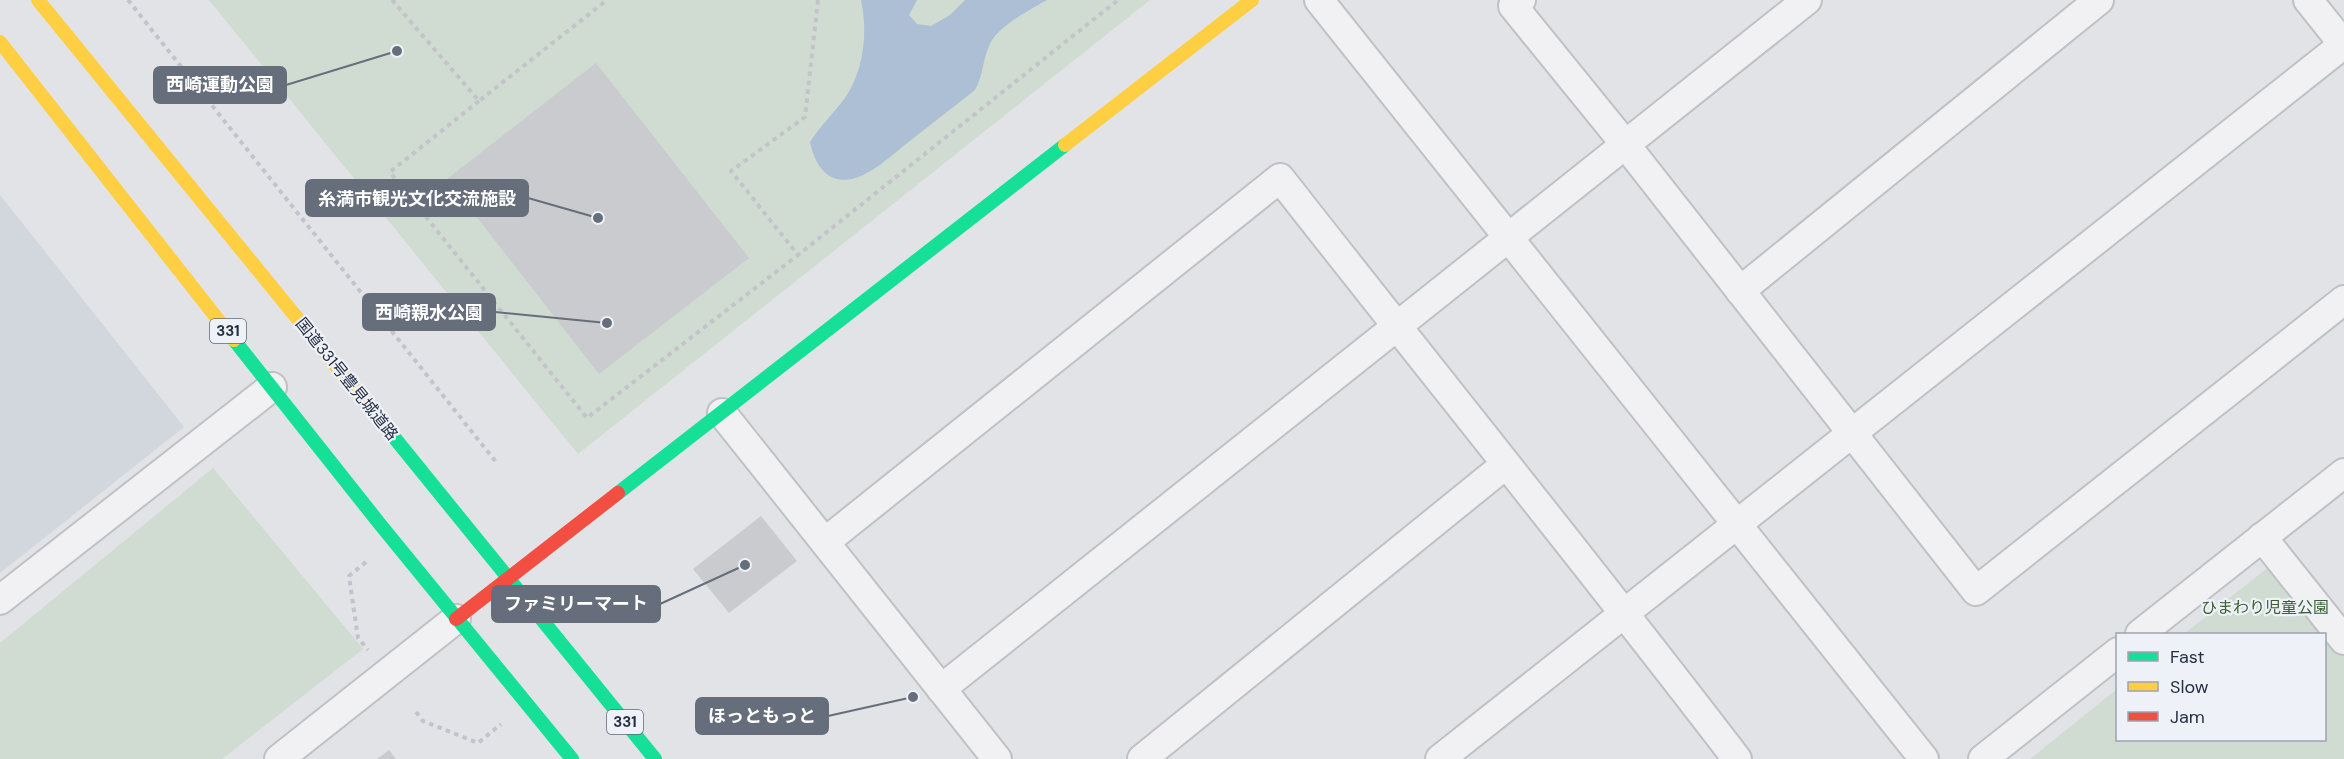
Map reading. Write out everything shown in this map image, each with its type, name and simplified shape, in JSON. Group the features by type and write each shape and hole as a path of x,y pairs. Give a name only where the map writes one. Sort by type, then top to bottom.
{"main road":[{"name":"国道331号豊見城道路","path":"38,0 655,759"},
{"path":"456,619 1252,0"},
{"name":"331","path":"0,42 456,619 572,759"}],"street":[{"path":"1319,0 1924,759"},
{"path":"1521,0 1514,6 1626,144 1976,591 2344,300"},
{"path":"942,688 1807,0"},
{"path":"1740,291 2099,0"},
{"path":"1440,759 2344,44 2308,0"},
{"path":"825,542 1280,178 1625,613 1737,759"},
{"path":"0,600 272,387"},
{"path":"722,413 997,759"},
{"path":"1142,759 1506,465"},
{"path":"2141,633 2344,473"},
{"path":"2262,537 2344,640"},
{"path":"279,759 456,619"},
{"path":"1983,759 2116,654"}],"path":[{"path":"128,0 496,462"},
{"path":"392,0 479,101"},
{"path":"607,0 390,172 587,418 798,255 1118,0"},
{"path":"798,255 731,171 805,117 818,0"},
{"path":"371,559 349,576 358,638 374,658"},
{"path":"416,712 423,721 478,743 504,722"}],"shaded area":[{"path":"0,195 184,427 0,573"}],"green space":[{"path":"209,0 1150,0 578,454"},
{"path":"213,468 363,649 222,759 0,759 0,643"},
{"name":"ひまわり児童公園","path":"2270,566 2325,633 2185,633"},
{"name":"ひまわり児童公園","path":"2326,634 2344,656 2344,759 2030,759 2116,690 2116,741 2326,741"}],"water":[{"path":"861,0 917,0 909,15 917,24 931,26 950,15 965,0 1047,0 998,32 987,52 975,90 874,169 859,177 843,180 823,171 815,158 810,142 845,98 856,76 864,38"}],"building":[{"path":"596,63 749,258 599,374 447,179"},
{"path":"761,516 797,561 729,613 693,569"},
{"path":"389,750 396,759 377,759"}],"traffic: fast":[{"path":"618,493 1065,145"},
{"path":"234,340 379,523 572,759"},
{"path":"363,399 655,759"}],"traffic: slow":[{"path":"38,0 363,399"},
{"path":"1065,145 1252,0"},
{"path":"0,42 234,340"}],"traffic: jam":[{"path":"456,619 618,493"}],"place":[{"name":"西崎運動公園","path":"397,51"},
{"name":"糸満市観光文化交流施設","path":"598,218"},
{"name":"西崎親水公園","path":"607,323"},
{"name":"ファミリーマート","path":"745,565"},
{"name":"ほっともっと","path":"913,697"}]}
